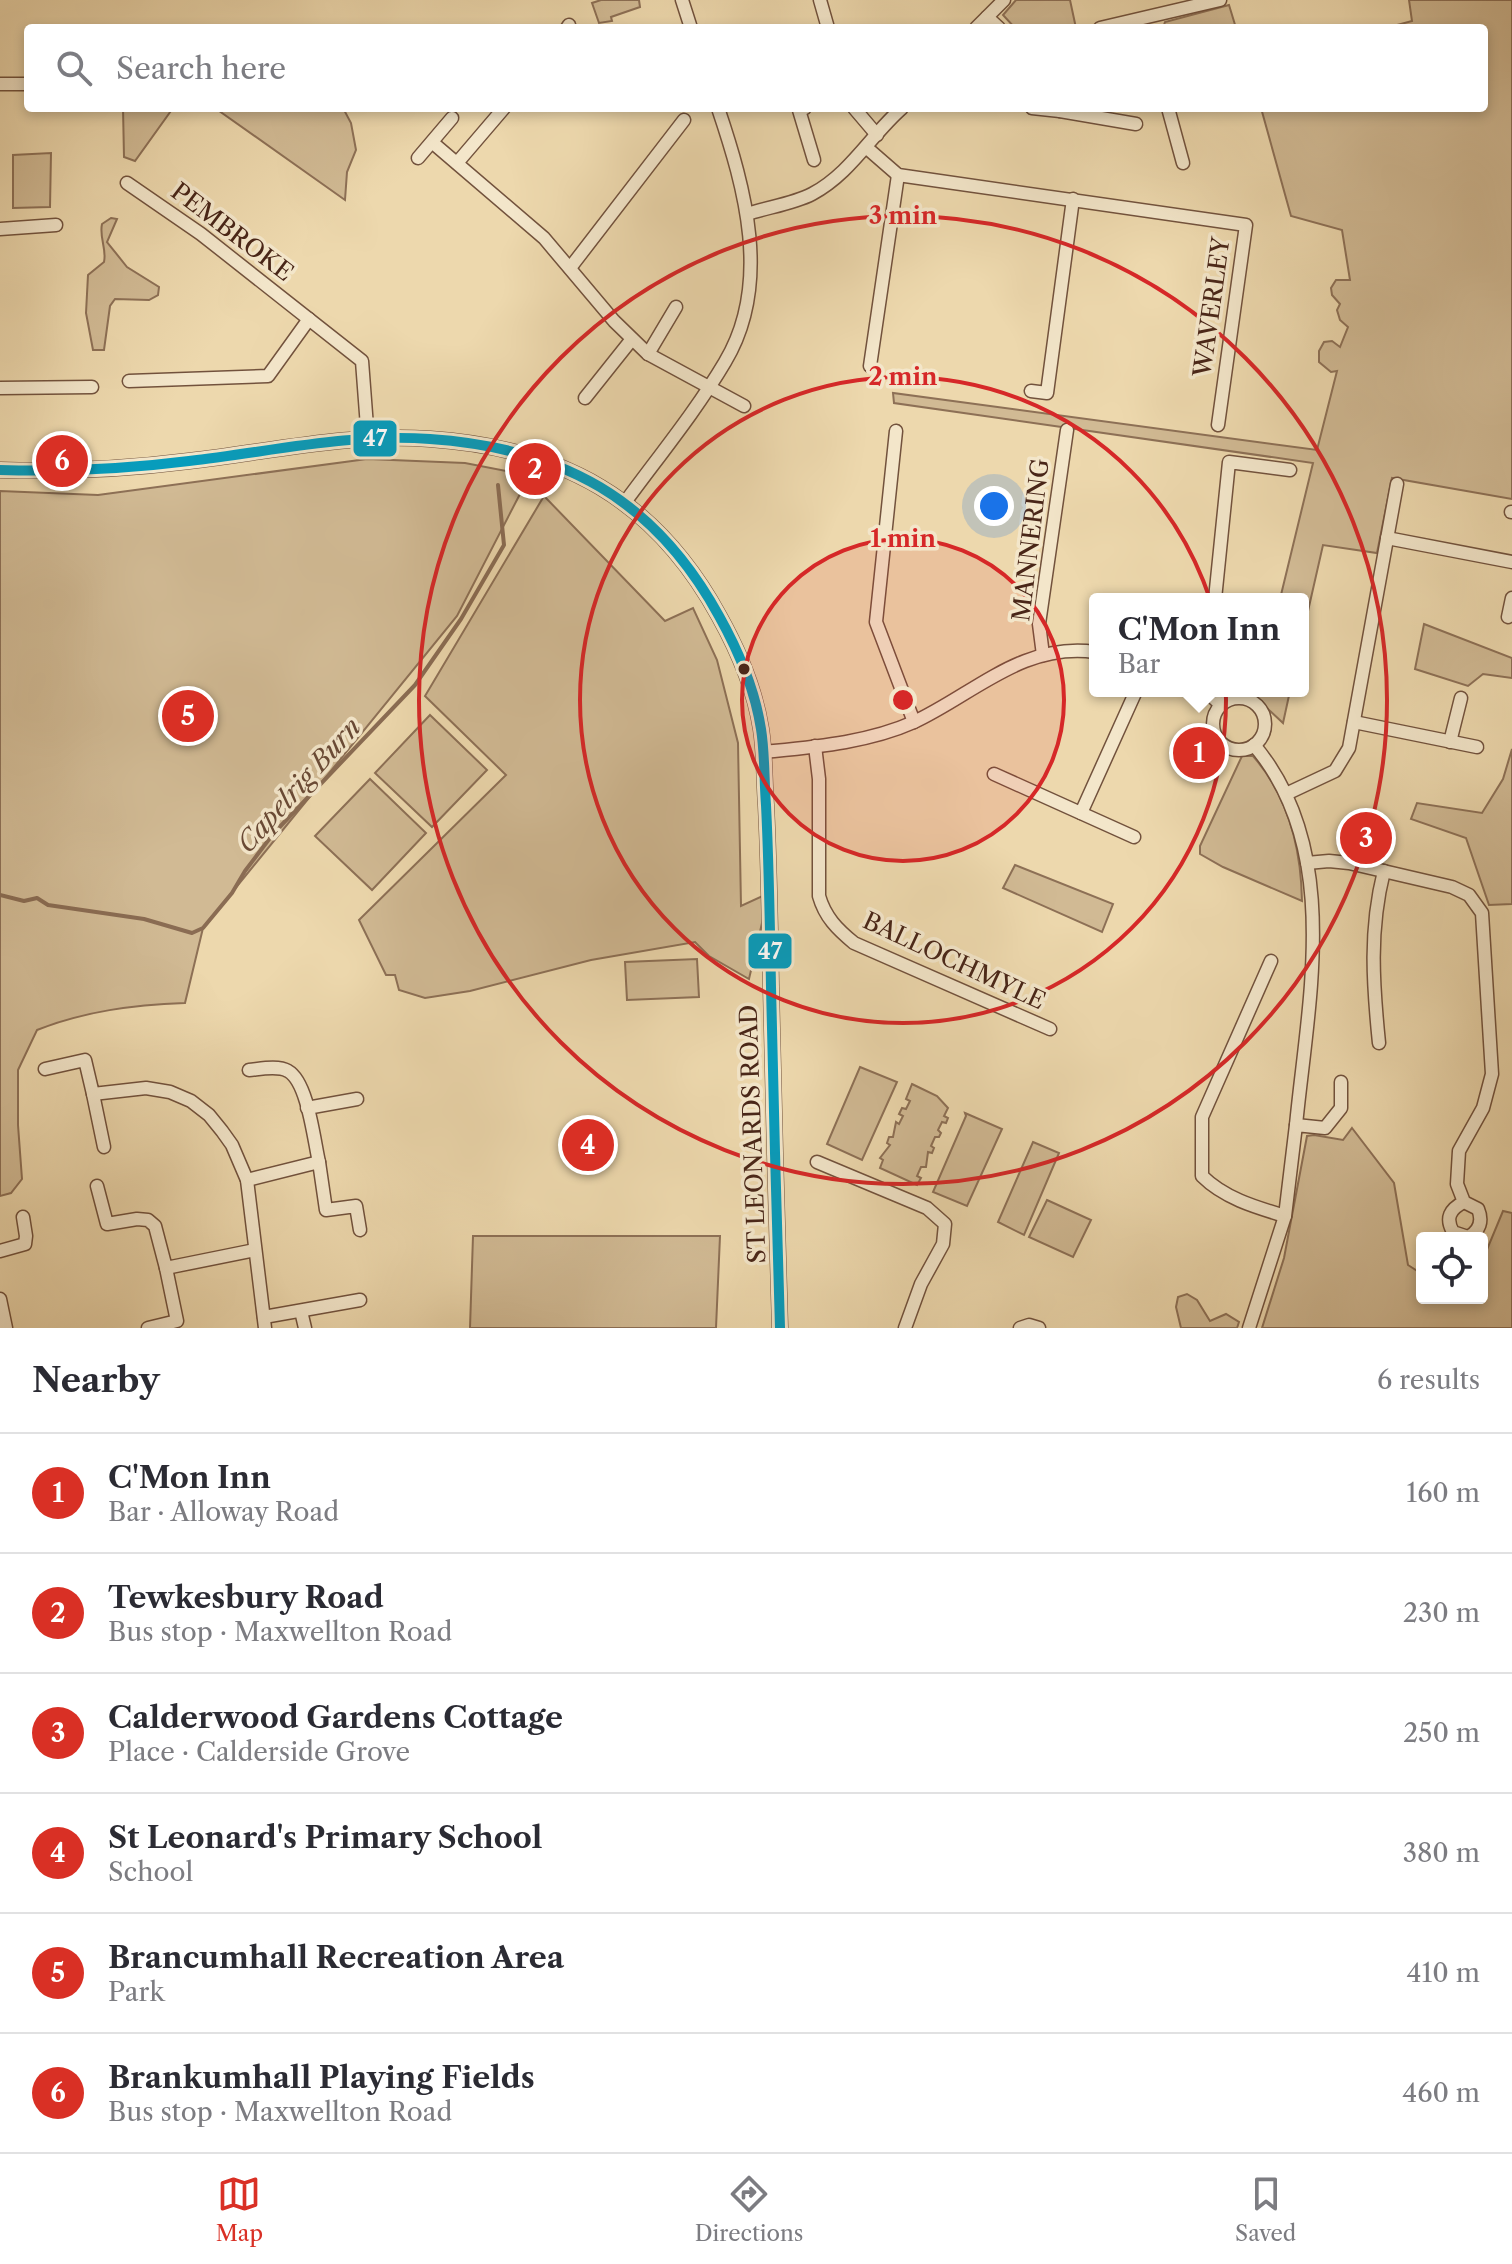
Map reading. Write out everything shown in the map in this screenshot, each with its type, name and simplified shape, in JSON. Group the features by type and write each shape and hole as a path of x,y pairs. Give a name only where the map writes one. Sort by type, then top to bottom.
{"street":[{"path":"682,0 690,24"},
{"path":"820,0 827,24"},
{"path":"980,24 1004,0"},
{"path":"1145,22 1220,0"},
{"path":"987,17 995,24"},
{"path":"0,84 24,84"},
{"path":"457,163 501,112"},
{"path":"626,501 727,360 744,315 752,268 747,214 719,112"},
{"path":"800,112 814,160"},
{"path":"857,112 877,135"},
{"path":"747,214 813,194 867,148 898,112"},
{"path":"1071,112 1136,124"},
{"path":"1169,112 1183,163"},
{"path":"418,158 452,118"},
{"path":"570,268 684,120"},
{"path":"433,143 544,238 614,321 648,354 744,406"},
{"path":"867,148 898,175 870,366"},
{"name":"WAVERLEY","path":"898,175 1246,225 1218,425"},
{"name":"PEMBROKE","path":"127,183 201,234 362,361 368,440"},
{"path":"1031,391 1047,393 1073,199"},
{"path":"0,229 56,225"},
{"path":"648,354 676,307"},
{"path":"129,381 268,376 309,319"},
{"path":"585,398 632,339"},
{"path":"0,388 92,387"},
{"name":"MANNERING","path":"1043,655 1039,624 1067,430"},
{"path":"896,431 876,622 914,722"},
{"name":"ST LEONARDS ROAD","path":"0,470 110,469 318,442 427,438 484,444 523,452 586,478 626,501 672,545 709,597 737,648 754,702 763,752 780,1328"},
{"path":"1216,593 1229,462 1290,470"},
{"path":"1286,794 1335,771 1349,748 1397,484"},
{"path":"1387,538 1512,562"},
{"path":"1508,617 1512,598"},
{"path":"763,752 873,736 914,722 997,673 1043,655 1089,652"},
{"path":"1081,813 1133,697"},
{"path":"1212,697 1221,705"},
{"path":"1242,697 1256,703 1261,709 1266,724 1264,733 1254,745 1238,750 1230,748 1217,737 1213,720 1221,705 1242,697"},
{"path":"1450,742 1461,698"},
{"path":"1354,722 1477,747"},
{"path":"1249,1328 1285,1216 1314,946 1312,886 1307,863 1286,794 1273,767 1254,745"},
{"name":"BALLOCHMYLE","path":"815,746 819,779 819,896 823,912 832,923 854,943 1050,1029"},
{"path":"994,774 1134,837"},
{"path":"1307,863 1349,863 1452,887 1469,895 1482,913 1492,1074 1483,1108 1459,1151 1457,1184 1464,1202"},
{"path":"1379,1043 1374,998 1373,935 1375,904 1384,871"},
{"path":"1271,961 1202,1117 1202,1176 1215,1189 1285,1216"},
{"path":"45,1069 85,1060 104,1147"},
{"path":"249,1070 277,1068 288,1071 297,1080 307,1108 326,1210 356,1206 360,1230"},
{"path":"1296,1125 1325,1128 1341,1108 1341,1082"},
{"path":"93,1094 146,1088 170,1092 191,1101 209,1115 222,1131 232,1145 247,1180 264,1322 301,1311 360,1300"},
{"path":"307,1108 357,1099"},
{"path":"247,1180 319,1162"},
{"path":"817,1162 927,1208 945,1224 943,1244 921,1284 905,1328"},
{"path":"97,1186 107,1224 137,1219 148,1220 155,1226 177,1321 148,1328"},
{"path":"0,1251 25,1244 23,1217"},
{"path":"166,1268 255,1250"},
{"path":"0,1303 6,1328"},
{"path":"301,1311 305,1328"},
{"path":"1020,1328 1029,1325 1039,1328"}],"shaded area":[{"path":"601,0 639,0 640,7 611,17 612,21 599,23 592,3"},
{"path":"1016,0 1070,0 1075,24 1011,24 1003,15"},
{"path":"1409,0 1512,0 1512,499 1392,478 1377,553 1323,545 1309,607 1309,593 1281,593 1313,463 894,403 893,393 1317,450 1337,371 1331,372 1319,362 1319,351 1324,342 1332,341 1340,347 1348,327 1340,320 1337,310 1340,304 1332,295 1331,288 1336,280 1350,280 1342,230 1291,216 1262,112 1488,112 1488,24 1401,24 1412,21"},
{"path":"1229,5 1235,24 1164,24"},
{"path":"123,112 170,112 135,161 124,157"},
{"path":"221,112 345,112 351,123 356,150 347,172 345,200"},
{"path":"51,153 50,207 13,208 13,155"},
{"path":"111,218 117,219 107,242 127,267 159,287 158,295 149,300 115,299 110,306 104,350 93,350 86,313 88,275 104,262 102,224"},
{"path":"367,459 465,463 527,475 457,616 203,928 185,1003 110,1010 37,1030 18,1070 22,1179 11,1193 0,1196 0,491 98,495"},
{"path":"544,496 665,621 693,608 717,660 738,743 741,906 769,893 749,979 709,956 695,942 591,960 470,991 425,998 399,990 395,975 386,975 359,920 506,775 425,696"},
{"path":"1424,624 1512,658 1512,678 1483,674 1468,686 1415,669"},
{"path":"1255,697 1289,697 1283,723"},
{"path":"430,715 487,770 432,827 375,773"},
{"path":"1512,749 1512,904 1489,905 1466,838 1411,819 1417,803 1482,813 1503,779"},
{"path":"1242,756 1253,756 1284,806 1299,862 1302,901 1200,854 1200,846"},
{"path":"370,779 426,833 372,890 315,836"},
{"path":"1015,865 1113,904 1102,932 1003,888"},
{"path":"697,959 699,997 627,1000 625,962"},
{"path":"860,1067 897,1082 862,1160 827,1144"},
{"path":"912,1084 937,1096 948,1108 944,1116 948,1118 946,1123 942,1122 938,1130 941,1133 935,1137 932,1153 928,1152 926,1167 921,1167 917,1185 880,1168 883,1160 880,1158 890,1145 887,1143 889,1137 893,1137 896,1122 899,1124 903,1116 899,1114 910,1101 906,1099"},
{"path":"965,1113 1002,1129 967,1206 933,1192"},
{"path":"1352,1128 1394,1183 1408,1265 1416,1270 1416,1304 1488,1304 1488,1247 1503,1211 1512,1213 1512,1328 1262,1328 1284,1258 1307,1136 1343,1140"},
{"path":"1033,1142 1059,1153 1024,1235 998,1222"},
{"path":"1047,1200 1091,1220 1073,1257 1029,1237"},
{"path":"473,1236 720,1236 716,1328 470,1328"},
{"path":"1187,1294 1197,1300 1210,1321 1226,1314 1239,1322 1237,1328 1181,1328 1176,1307 1178,1297"}],"waterway":[{"name":"Capelrig Burn","path":"0,895 24,901 37,898 48,905 144,919 192,933 203,928 273,834 415,685 461,619 504,545 498,485"}],"transit line":[{"name":"47","path":"0,470 118,468 369,439 430,439 478,444 563,468 600,487 634,511 665,540 694,575 726,629 750,685 761,729 769,873 780,1328"}],"place":[{"name":"Brankumhall Playing Fields","path":"62,461"},
{"name":"Tewkesbury Road","path":"535,469"},
{"name":"Brancumhall Recreation Area","path":"188,716"},
{"name":"C'Mon Inn","path":"1199,753"},
{"name":"Calderwood Gardens Cottage","path":"1366,838"},
{"name":"St Leonard's Primary School","path":"588,1145"}]}
